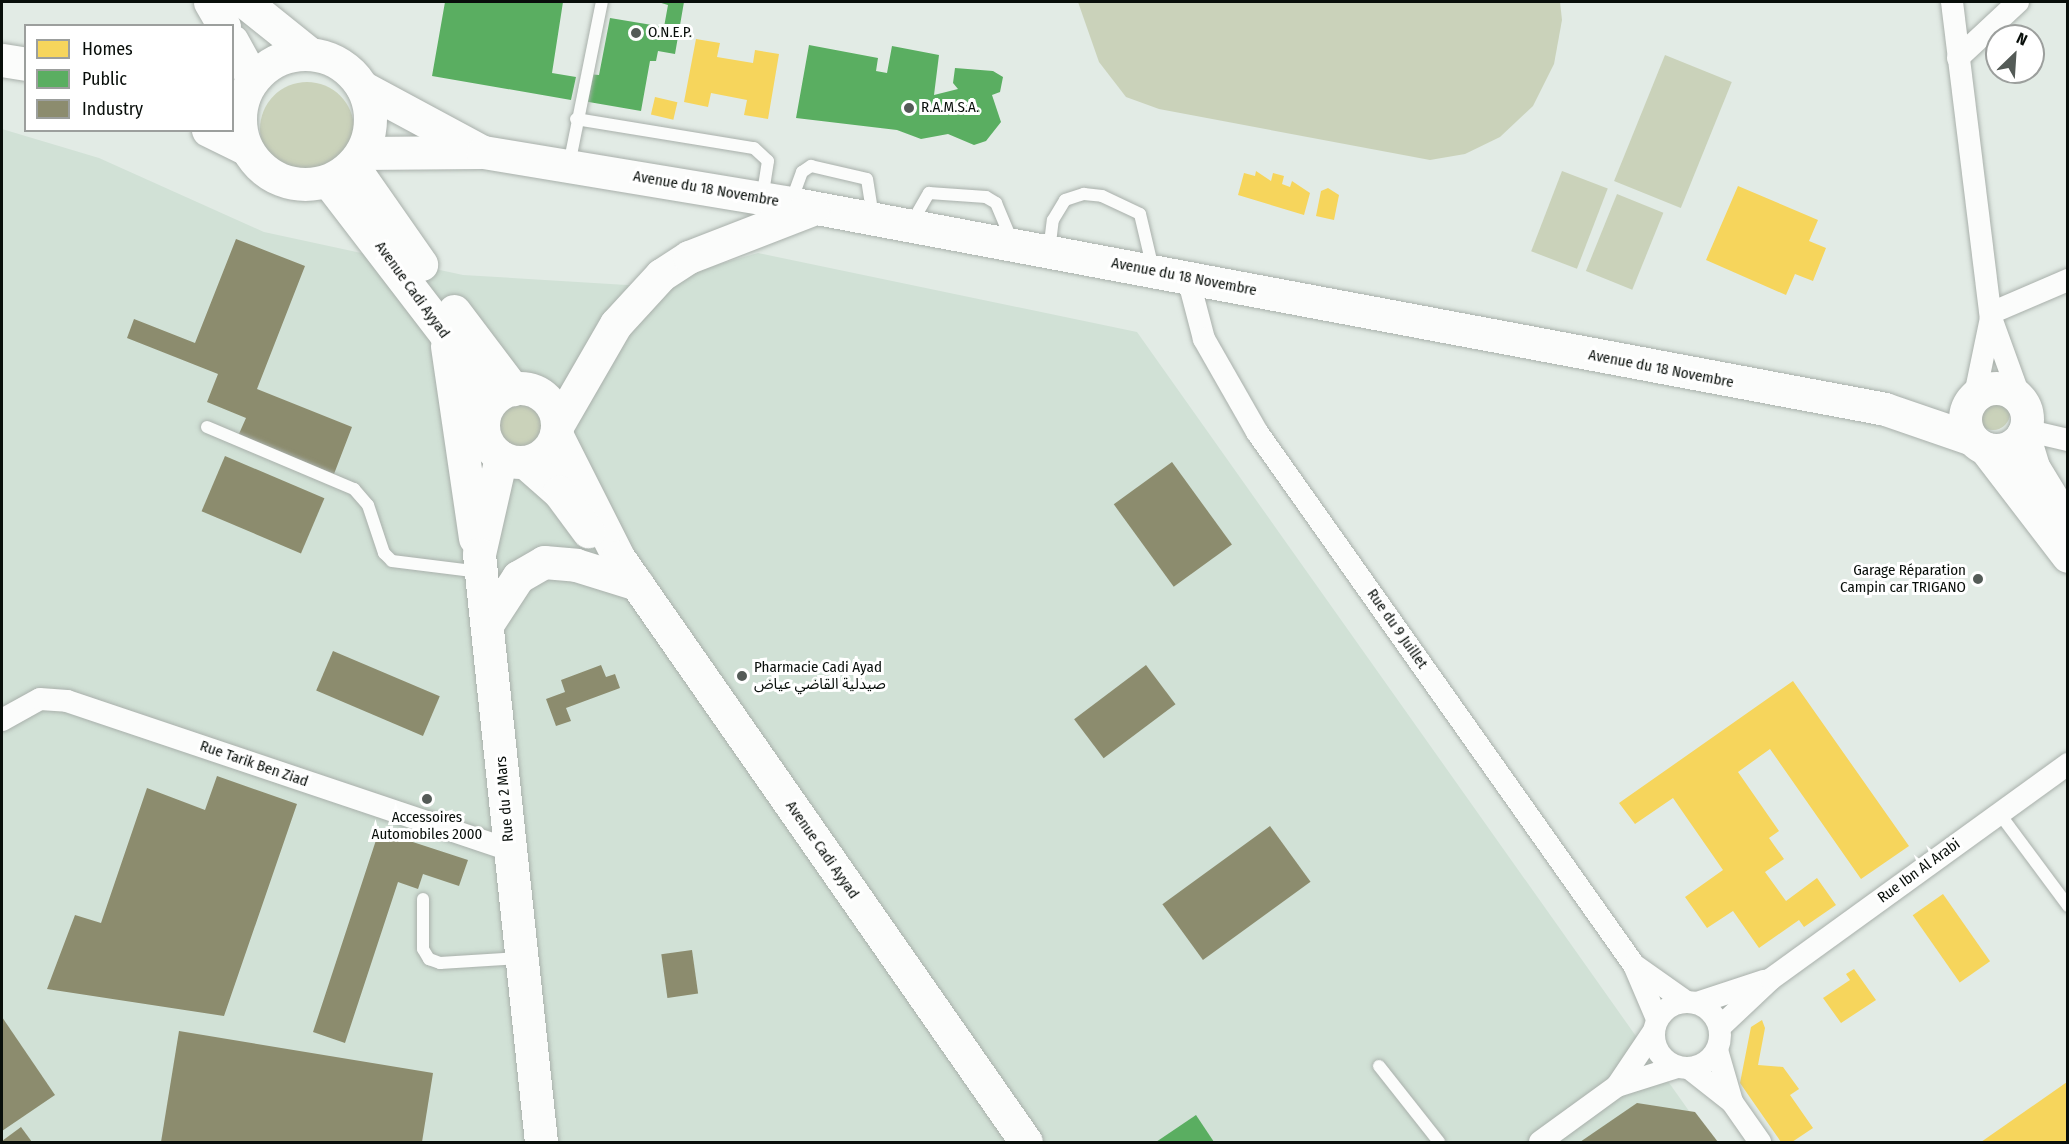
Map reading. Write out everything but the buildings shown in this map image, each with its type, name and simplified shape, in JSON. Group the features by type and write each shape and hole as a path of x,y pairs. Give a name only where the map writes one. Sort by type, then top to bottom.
{"main road":[{"path":"212,132 247,149 281,180 347,166 370,120 362,87 330,59 310,54 222,13"},
{"path":"234,47 246,81 240,115 247,149"},
{"path":"246,81 278,60 310,54"},
{"path":"2,60 24,64"},
{"name":"Avenue du 18 Novembre","path":"362,87 483,152"},
{"name":"Avenue du 18 Novembre","path":"347,166 483,152 569,166 1153,271 1885,410 1978,443"},
{"name":"Avenue Cadi Ayyad","path":"347,166 446,335 501,397"},
{"name":"Avenue Cadi Ayyad","path":"347,166 501,397"},
{"path":"557,430 549,401 532,391 501,397 483,433 513,460 545,453 615,324 661,274 789,204"},
{"path":"446,335 480,563"},
{"path":"2067,523 2033,467 2023,421 2004,389 1972,399 1965,421 1978,443 2067,556"},
{"name":"Avenue du 18 Novembre","path":"1885,410 1972,399"},
{"path":"1978,443 2007,448 2023,421"},
{"name":"Avenue Cadi Ayyad","path":"557,430 618,557 1026,1143"},
{"name":"Avenue Cadi Ayyad","path":"513,460 618,557"},
{"name":"Rue du 2 Mars","path":"513,460 480,563 541,1143"},
{"path":"488,623 518,577 544,562 576,565 637,584"}],"street":[{"path":"1952,2 1991,316 2023,421 2067,440"},
{"path":"1958,58 2018,2"},
{"name":"Rue du 9 Juillet","path":"1188,278 1204,339 1257,432 1634,965 1655,1025"},
{"path":"1991,316 2067,280"},
{"path":"1972,399 1991,316"},
{"name":"Rue Tarik Ben Ziad","path":"2,720 40,699 67,701 510,850"},
{"name":"Rue Ibn Al Arabi","path":"1720,1027 1772,979 2067,764"},
{"name":"Rue du 9 Juillet","path":"1634,965 1691,1002"},
{"name":"Rue Ibn Al Arabi","path":"1691,1002 1772,979"},
{"path":"1617,1086 1655,1025 1691,1002 1720,1027 1717,1050 1732,1102 1760,1143"},
{"path":"1655,1025 1659,1053 1732,1102"},
{"path":"1539,1143 1617,1086 1683,1068 1717,1050"}],"lane":[{"path":"569,166 576,119 602,2"},
{"path":"576,119 754,148 768,161 789,204"},
{"path":"789,204 802,172 812,166 867,179 874,221"},
{"path":"909,228 929,193 986,197 996,203 1014,246"},
{"path":"1048,252 1053,220 1065,200 1084,194 1102,196 1140,214 1153,271"},
{"path":"207,427 354,489 368,505 384,553 392,561 480,563"},
{"path":"1999,813 2067,906"},
{"path":"423,899 423,949 429,959 440,963 522,958"},
{"path":"1379,1066 1439,1143"}],"shaded area":[{"path":"1078,2 1560,2 1562,20 1554,64 1533,106 1500,137 1465,154 1430,160 1159,109 1126,97 1099,62"},
{"path":"1665,55 1732,82 1681,208 1614,181"},
{"path":"307,82 325,86 340,96 350,111 354,129 350,147 340,162 325,172 307,176 289,172 274,162 264,147 260,129 264,111 274,96 289,86"},
{"path":"2,129 99,158 264,232 463,275 643,286 758,253 1137,332 1711,1142 2,1142"},
{"path":"1562,171 1608,189 1577,269 1531,251"},
{"path":"1617,194 1663,213 1632,290 1586,271"},
{"path":"521,395 538,400 546,408 551,425 546,442 538,450 521,455 504,450 496,442 491,425 496,408 504,400"},
{"path":"1993,396 2005,401 2010,413 2005,425 1993,430 1981,425 1976,413 1981,401"}],"place":[{"name":"O.N.E.P.","path":"636,33"},
{"name":"R.A.M.S.A.","path":"909,108"},
{"name":"Garage Réparation Campin car TRIGANO","path":"1978,579"},
{"name":"Pharmacie Cadi Ayad صيدلية القاضي عياض","path":"742,676"},
{"name":"Accessoires Automobiles 2000","path":"427,799"}]}
